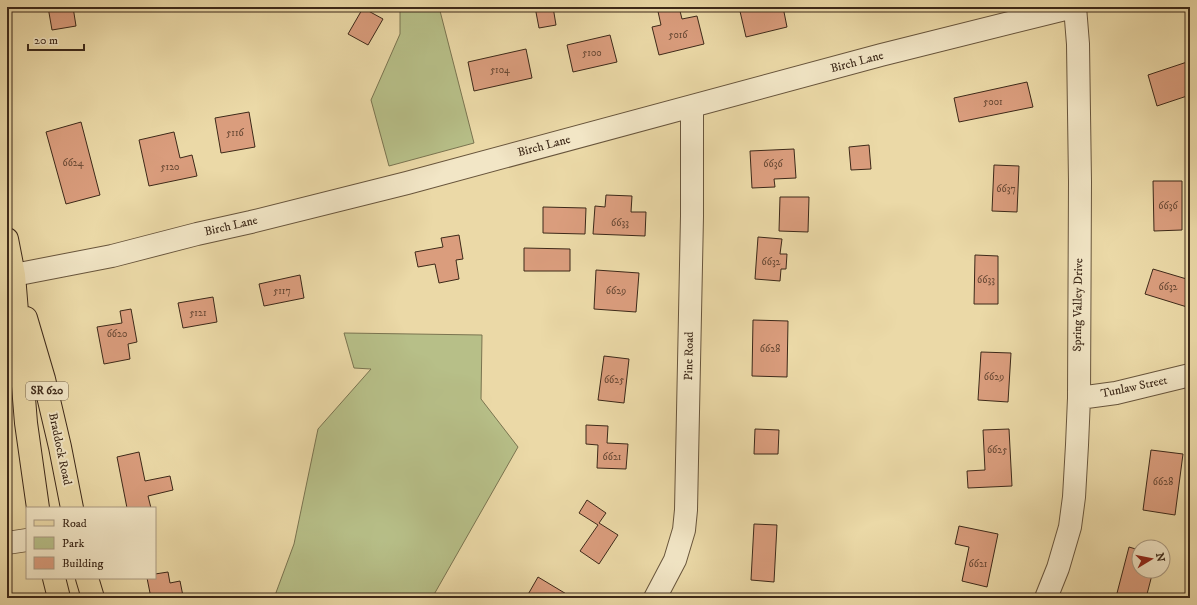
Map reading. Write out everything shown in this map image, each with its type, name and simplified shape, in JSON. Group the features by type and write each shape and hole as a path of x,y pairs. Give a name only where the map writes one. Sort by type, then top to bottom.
{"main road":[{"name":"Braddock Road","path":"7,239 14,275 44,379 60,447 72,507"},
{"name":"Braddock Road","path":"14,275 26,423 38,507"},
{"path":"54,579 59,598"},
{"path":"87,579 93,598"}],"street":[{"name":"Birch Lane","path":"14,275 112,256 407,183 881,55 1074,7"},
{"name":"Spring Valley Drive","path":"1046,598 1058,568 1070,527 1074,497 1079,398 1080,174 1078,44 1074,7"},
{"name":"Pine Road","path":"655,598 675,560 684,530 686,510 692,224 692,107"},
{"name":"Tunlaw Street","path":"1079,398 1116,393 1190,375"},
{"path":"7,543 26,540"}],"green space":[{"path":"400,7 439,7 474,143 389,166 371,100 400,34"},
{"path":"344,333 482,335 481,399 518,447 432,598 274,598 294,544 318,429 371,369 354,368"}],"building":[{"path":"48,7 73,7 76,26 52,30"},
{"path":"535,7 553,7 556,25 539,28"},
{"path":"657,7 679,7 682,19 697,16 704,44 659,55 652,27 661,25"},
{"path":"739,7 783,7 787,27 746,37"},
{"path":"363,8 383,19 368,45 348,34"},
{"path":"610,35 617,62 573,72 567,45"},
{"path":"526,49 532,78 474,91 468,62"},
{"path":"1190,61 1190,95 1157,106 1148,75"},
{"path":"1027,82 1033,107 959,122 954,98"},
{"path":"249,112 255,147 221,153 215,118"},
{"path":"81,122 100,195 66,204 46,132"},
{"path":"174,132 180,158 192,155 197,176 149,186 139,140"},
{"path":"869,145 871,169 851,170 849,147"},
{"path":"794,149 796,178 774,179 775,187 752,188 750,151"},
{"path":"994,165 1019,166 1017,212 992,211"},
{"path":"1153,181 1182,181 1182,230 1154,231"},
{"path":"606,195 632,196 631,212 646,212 645,236 593,234 595,206 605,207"},
{"path":"780,197 809,197 808,232 779,231"},
{"path":"543,207 586,208 585,234 543,233"},
{"path":"459,235 463,259 456,260 459,279 439,283 435,264 418,267 415,252 443,247 441,238"},
{"path":"758,237 782,239 780,254 787,254 786,269 781,269 780,281 755,279"},
{"path":"524,248 570,249 570,271 524,271"},
{"path":"975,255 998,256 998,304 974,304"},
{"path":"1153,269 1190,280 1190,297 1187,307 1145,294"},
{"path":"596,270 639,273 636,312 594,309"},
{"path":"300,275 304,298 264,306 259,284"},
{"path":"213,297 217,322 183,328 178,303"},
{"path":"131,309 137,342 128,344 130,359 104,364 97,327 122,323 120,311"},
{"path":"753,320 788,321 787,377 752,376"},
{"path":"981,352 1011,353 1008,402 978,400"},
{"path":"604,356 629,359 624,403 598,400"},
{"path":"586,425 608,426 607,443 628,444 626,469 597,468 598,445 586,444"},
{"path":"755,429 779,430 778,454 754,454"},
{"path":"1009,429 1012,486 968,488 967,471 985,470 983,430"},
{"path":"1151,450 1183,454 1175,515 1143,510"},
{"path":"139,452 145,481 170,476 173,490 148,496 151,507 127,507 117,457"},
{"path":"587,500 606,513 599,523 618,535 599,564 580,551 598,525 579,513"},
{"path":"754,524 777,525 774,582 751,580"},
{"path":"959,526 998,534 987,587 962,581 969,547 955,544"},
{"path":"1129,547 1131,548 1131,579 1151,579 1146,598 1116,597"},
{"path":"168,572 170,583 180,581 183,596 173,598 151,598 147,579 156,579 156,574"},
{"path":"538,577 573,598 526,598"}]}
